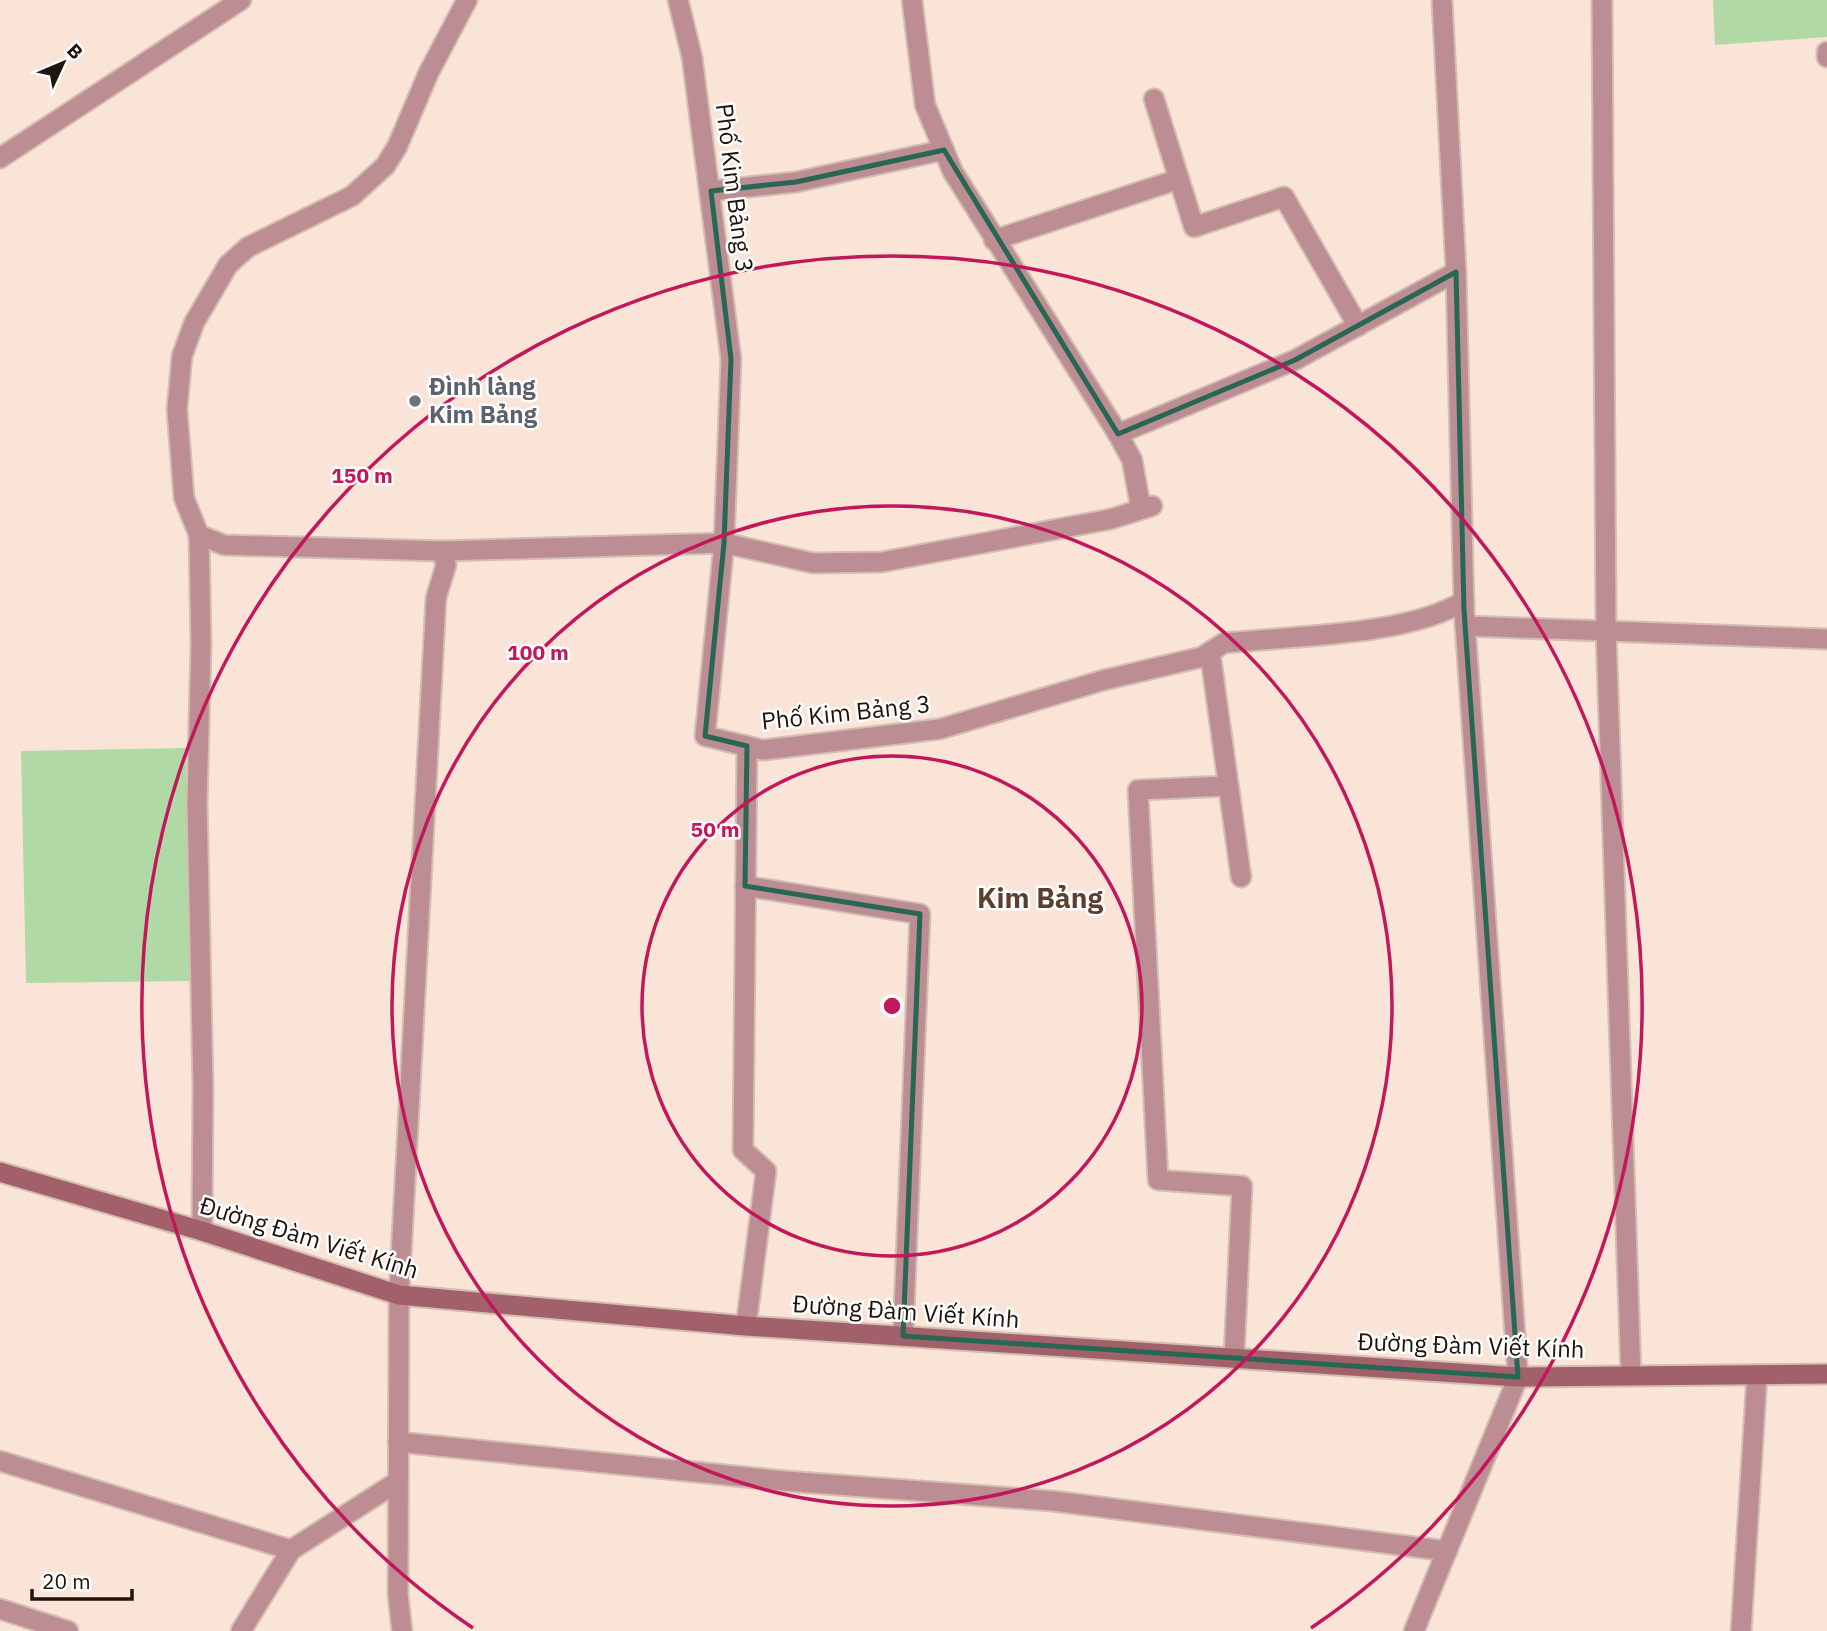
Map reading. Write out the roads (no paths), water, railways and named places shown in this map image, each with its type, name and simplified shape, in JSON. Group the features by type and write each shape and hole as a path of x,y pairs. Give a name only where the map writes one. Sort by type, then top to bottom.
{"main road":[{"name":"Đường Đàm Viết Kính","path":"0,1172 202,1231 399,1295 746,1326 1518,1377 1827,1374"}],"street":[{"path":"0,158 241,0"},
{"path":"202,1231 203,1087 197,803 201,645 199,536 184,498 177,409 183,356 194,323 228,265 248,247 352,196 385,166 397,147 429,72 467,0"},
{"name":"Phố Kim Bảng 3","path":"678,0 690,42 731,359 724,543 705,736 764,750 940,729 1210,652 1224,643 1383,627 1447,612 1464,601"},
{"path":"199,536 224,545 442,551 724,543 813,563 881,562 1111,519 1146,508 1132,460 1118,434 953,172 925,105 912,0"},
{"path":"1414,1631 1518,1377 1465,626 1456,272 1442,0"},
{"path":"1602,0 1606,631 1631,1376"},
{"path":"1154,99 1194,227 1284,197 1358,326"},
{"path":"711,191 796,182 944,150"},
{"path":"995,240 1179,179"},
{"path":"1118,434 1295,360 1456,272"},
{"path":"402,1631 397,1482 399,1295 436,598 446,565 442,551"},
{"path":"1465,626 1827,639"},
{"path":"1210,652 1226,786 1241,877"},
{"path":"746,1326 766,1171 743,1150 747,746"},
{"path":"1226,786 1138,790 1158,1181 1242,1186 1234,1358"},
{"path":"745,886 920,914 903,1336"},
{"path":"1741,1631 1757,1375"},
{"path":"398,1442 785,1481 1053,1501 1447,1551"},
{"path":"0,1461 291,1550"},
{"path":"241,1631 291,1550 397,1482"},
{"path":"0,1609 68,1631"}],"place":[{"name":"Đình làng Kim Bảng","path":"415,401"}],"district":[{"name":"Kim Bảng","path":"1040,898"}]}
